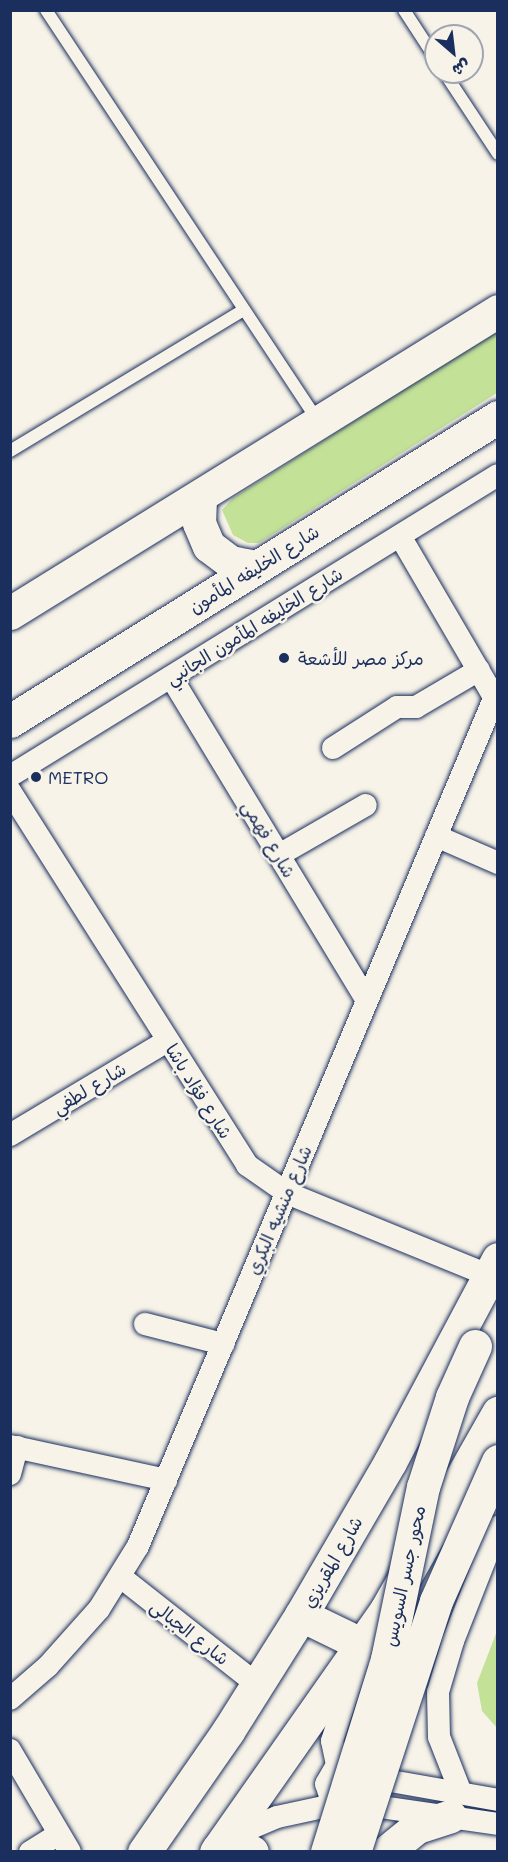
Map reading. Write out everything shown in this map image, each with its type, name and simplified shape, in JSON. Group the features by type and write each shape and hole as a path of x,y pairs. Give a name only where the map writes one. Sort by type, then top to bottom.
{"main road":[{"path":"10,613 498,311"},
{"name":"شارع الخليفه المأمون","path":"10,722 255,567 493,423"},
{"path":"200,497 199,523 209,546 230,562 255,567"},
{"name":"شارع المقريزي","path":"144,1851 258,1685 301,1616 390,1462 493,1267"},
{"name":"محور جسر السويس","path":"327,1851 389,1651 426,1477 452,1397 475,1346 498,1308"},
{"path":"228,1848 363,1645 498,1413"},
{"name":"محور جسر السويس","path":"354,1851 436,1601 498,1461"},
{"path":"301,1616 363,1645"},
{"path":"386,1851 417,1827 456,1805"}],"street":[{"name":"شارع الخليفه المأمون الجانبي","path":"10,777 498,476"},
{"path":"400,536 478,670 496,693"},
{"path":"333,748 397,707 416,707 478,670"},
{"name":"شارع فهمي","path":"171,677 368,1000"},
{"name":"شارع منشيه البكري","path":"10,1700 74,1638 122,1578 166,1480 496,693"},
{"name":"شارع فؤاد باشا","path":"10,791 237,1152 259,1176 286,1193 493,1267"},
{"path":"279,855 366,806"},
{"path":"436,836 498,863"},
{"name":"شارع لطفي","path":"10,1135 167,1041"},
{"path":"145,1324 223,1344"},
{"path":"10,1474 14,1446 166,1480"},
{"path":"456,1805 439,1737 438,1692 453,1641 498,1527"},
{"name":"شارع الجبالى","path":"122,1578 258,1685"},
{"path":"333,1805 326,1785 337,1765 332,1741 363,1645"},
{"path":"10,1750 64,1843 30,1851"},
{"path":"337,1765 351,1774 456,1805 498,1824"},
{"path":"228,1848 277,1816 333,1805 456,1805 498,1800"}],"lane":[{"path":"46,10 319,423"},
{"path":"404,10 424,41"},
{"path":"452,84 498,154"},
{"path":"10,451 244,310"}],"green space":[{"path":"497,330 497,393 259,543 248,543 233,535 222,510 233,498"},
{"path":"497,1631 497,1728 482,1711 477,1683"}],"place":[{"name":"مركز مصر للأشعة","path":"284,658"},
{"name":"METRO","path":"36,777"}]}
